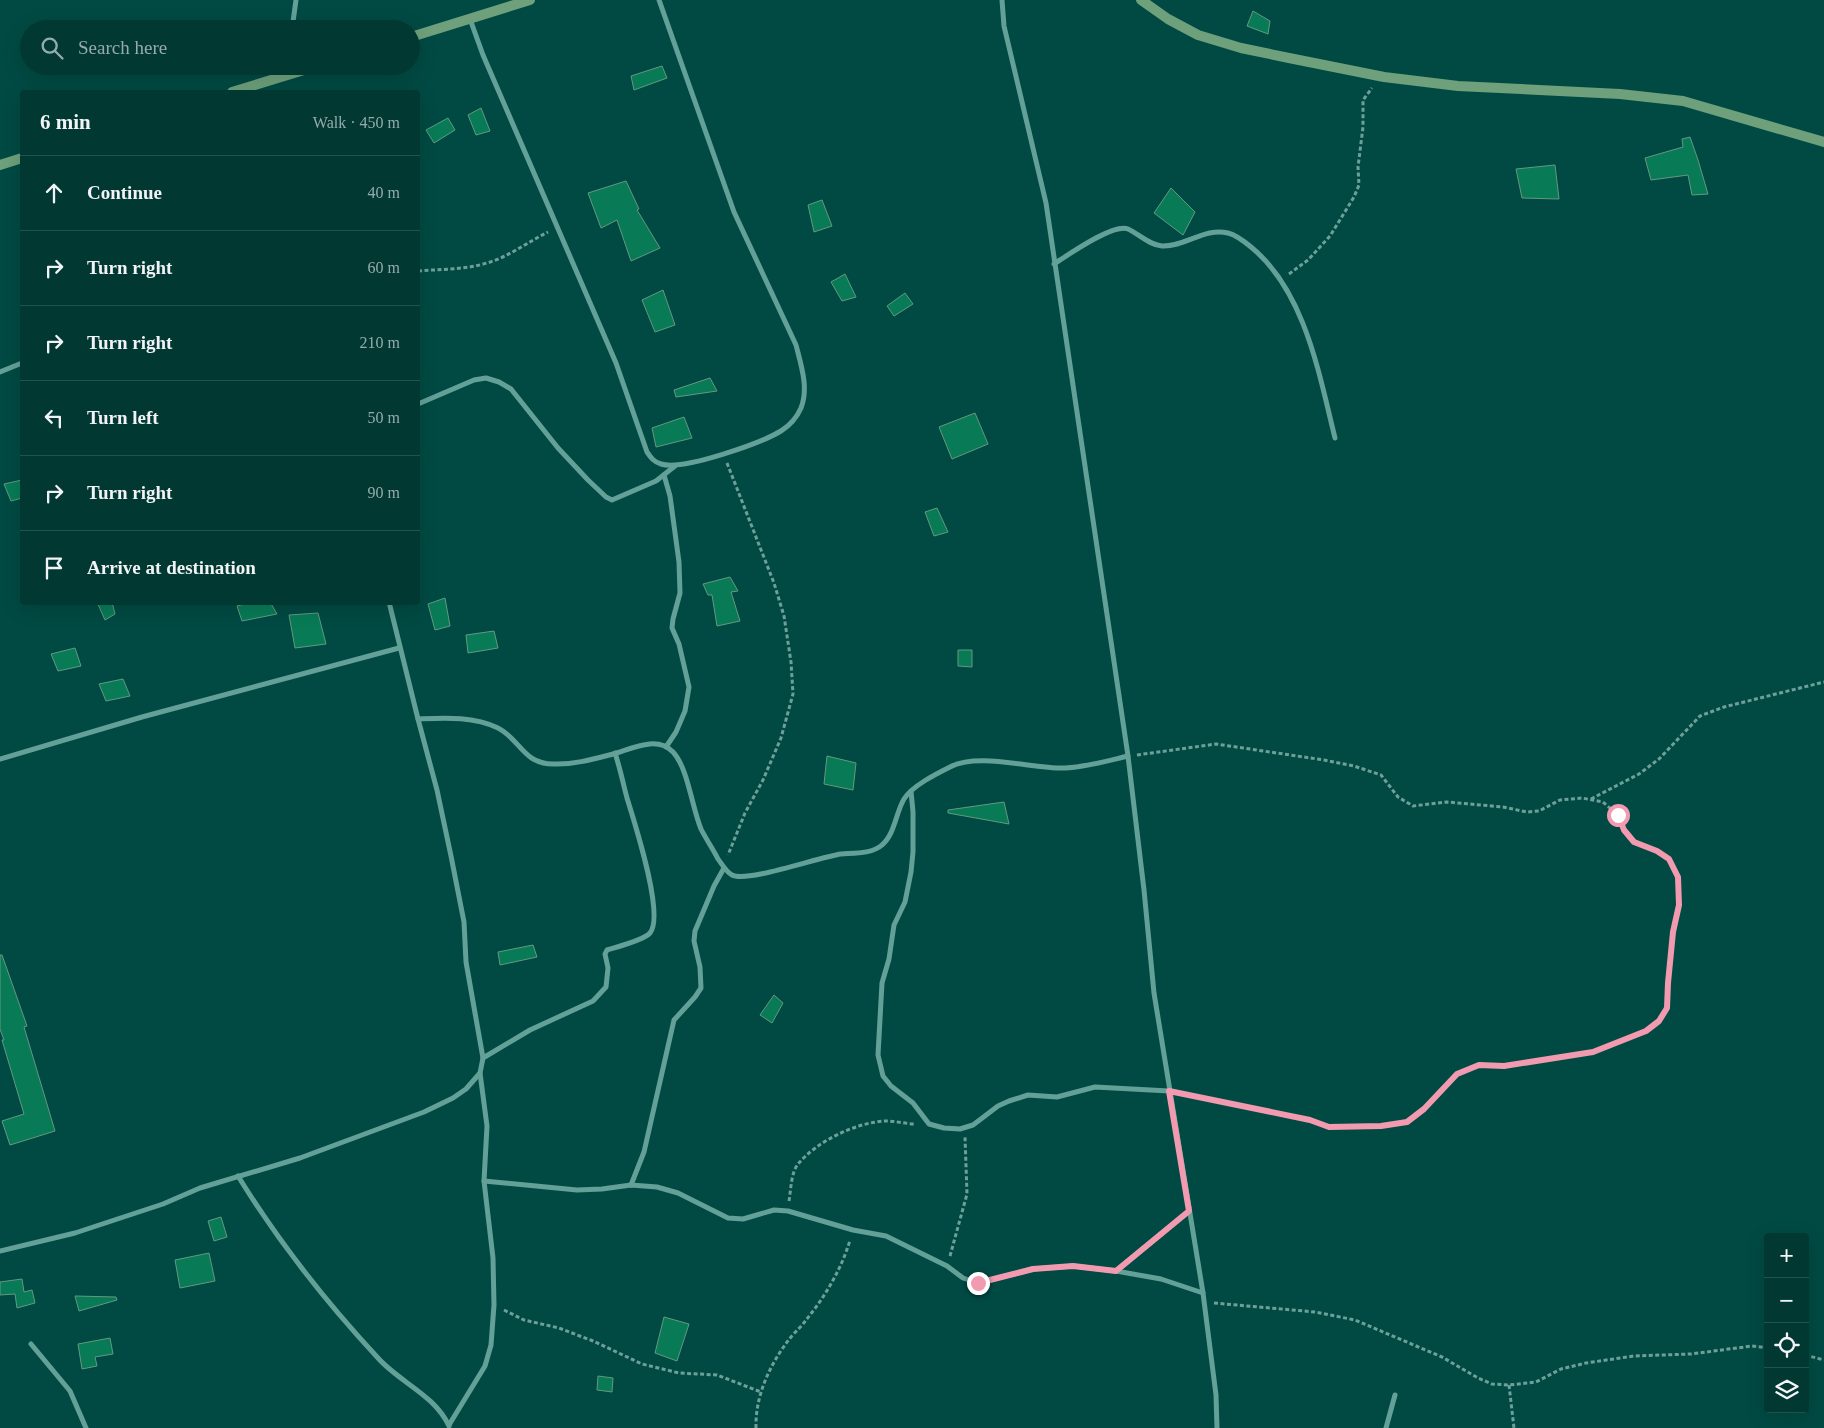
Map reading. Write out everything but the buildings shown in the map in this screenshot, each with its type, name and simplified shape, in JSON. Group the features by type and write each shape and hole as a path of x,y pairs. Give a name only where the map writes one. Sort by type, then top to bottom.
{"street":[{"path":"293,20 296,0"},
{"path":"420,34 530,0"},
{"path":"470,19 483,55 616,363 647,452 653,460 662,465 675,466 723,454 765,439 781,431 790,424 801,408 805,391 796,345 734,212 659,0"},
{"path":"1002,0 1004,26 1046,203 1128,756 1154,993 1203,1294 1216,1395 1217,1428"},
{"path":"1141,0 1168,19 1198,36 1241,48 1384,77 1458,86 1620,94 1683,101 1824,142"},
{"path":"238,90 281,75"},
{"path":"0,165 20,159"},
{"path":"1054,264 1087,242 1117,229 1126,228 1149,242 1160,246 1176,245 1215,232 1229,233 1246,243 1262,256 1287,290 1314,355 1335,438"},
{"path":"0,372 20,364"},
{"path":"420,403 474,380 486,378 499,382 511,389 558,448 588,480 606,497 612,500 656,481 675,466"},
{"path":"664,475 670,496 679,562 680,593 672,628 679,644 689,687 685,711 676,732 666,747"},
{"path":"238,1176 261,1214 336,1310 379,1360 422,1394 440,1412 449,1427 484,1366 491,1345 494,1306 493,1258 484,1181 487,1126 480,1073 483,1058 466,962 464,922 437,790 399,648 390,605"},
{"path":"0,759 151,715 399,648"},
{"path":"418,719 453,718 487,724 503,731 530,758 544,763 564,764 644,745 656,744 666,747 674,753 680,764 701,829 724,868 731,875 740,877 837,854 877,848 884,844 888,837 904,798 911,791 952,765 970,762 995,762 1062,768 1080,767 1128,756"},
{"path":"483,1058 530,1030 593,1001 606,987 608,968 605,954 607,950 643,938 649,934 654,926 650,885 644,855 615,753"},
{"path":"911,791 913,812 911,872 905,902 894,924 882,983 878,1055 883,1076 891,1086 913,1103 929,1124 944,1128 973,1125 986,1114 1009,1101 1028,1096 1057,1097 1095,1087 1169,1091"},
{"path":"630,1185 644,1152 674,1020 696,997 701,988 700,967 694,941 695,931 710,894 724,868"},
{"path":"0,1251 75,1233 163,1204 200,1188 300,1158 424,1112 453,1098 466,1089 480,1073"},
{"path":"484,1181 577,1190 630,1185 657,1187 678,1193 728,1218 743,1219 774,1210 788,1211 853,1230 886,1236 947,1266 963,1278 978,1283 1033,1269 1073,1266 1161,1279 1203,1294"},
{"path":"1116,1271 1189,1211"},
{"path":"31,1344 70,1391 86,1428"},
{"path":"1386,1428 1395,1394"}],"path":[{"path":"1280,280 1308,260 1330,236 1354,197 1359,185 1358,167 1363,127 1363,100 1367,93 1384,77"},
{"path":"420,271 452,270 486,263 501,258 557,227"},
{"path":"723,454 774,583 784,616 791,662 793,694 782,738 764,780 745,813 724,868"},
{"path":"1590,799 1639,774 1658,759 1700,716 1724,707 1824,682"},
{"path":"1128,756 1216,744 1272,751 1354,766 1381,775 1398,797 1413,806 1447,802 1503,807 1527,812 1539,811 1560,800 1590,799 1603,802 1618,815 1624,830 1634,842 1657,851 1669,859 1678,877 1679,905 1673,932 1667,1008 1659,1021 1646,1031 1593,1052 1504,1066 1479,1065 1457,1074 1424,1109 1407,1122 1381,1126 1329,1127 1310,1120 1169,1091"},
{"path":"788,1211 793,1174 798,1164 820,1145 861,1125 886,1121 929,1124"},
{"path":"947,1266 967,1194 964,1127"},
{"path":"756,1428 756,1412 761,1392 775,1360 820,1302 848,1248 853,1230"},
{"path":"1204,1301 1315,1312 1355,1320 1442,1357 1492,1384 1509,1385 1536,1382 1561,1369 1586,1363 1634,1356 1691,1354 1752,1346 1764,1348"},
{"path":"494,1306 524,1320 559,1328 593,1341 642,1364 679,1373 717,1375 761,1392"},
{"path":"1809,1356 1824,1360"},
{"path":"1509,1385 1514,1428"}],"route":[{"path":"978,1283 1033,1269 1073,1266 1116,1271 1189,1211 1169,1091 1310,1120 1329,1127 1381,1126 1407,1122 1424,1109 1457,1074 1479,1065 1504,1066 1593,1052 1646,1031 1659,1021 1667,1008 1673,932 1679,905 1678,877 1669,859 1657,851 1634,842 1624,830 1618,815"}]}
